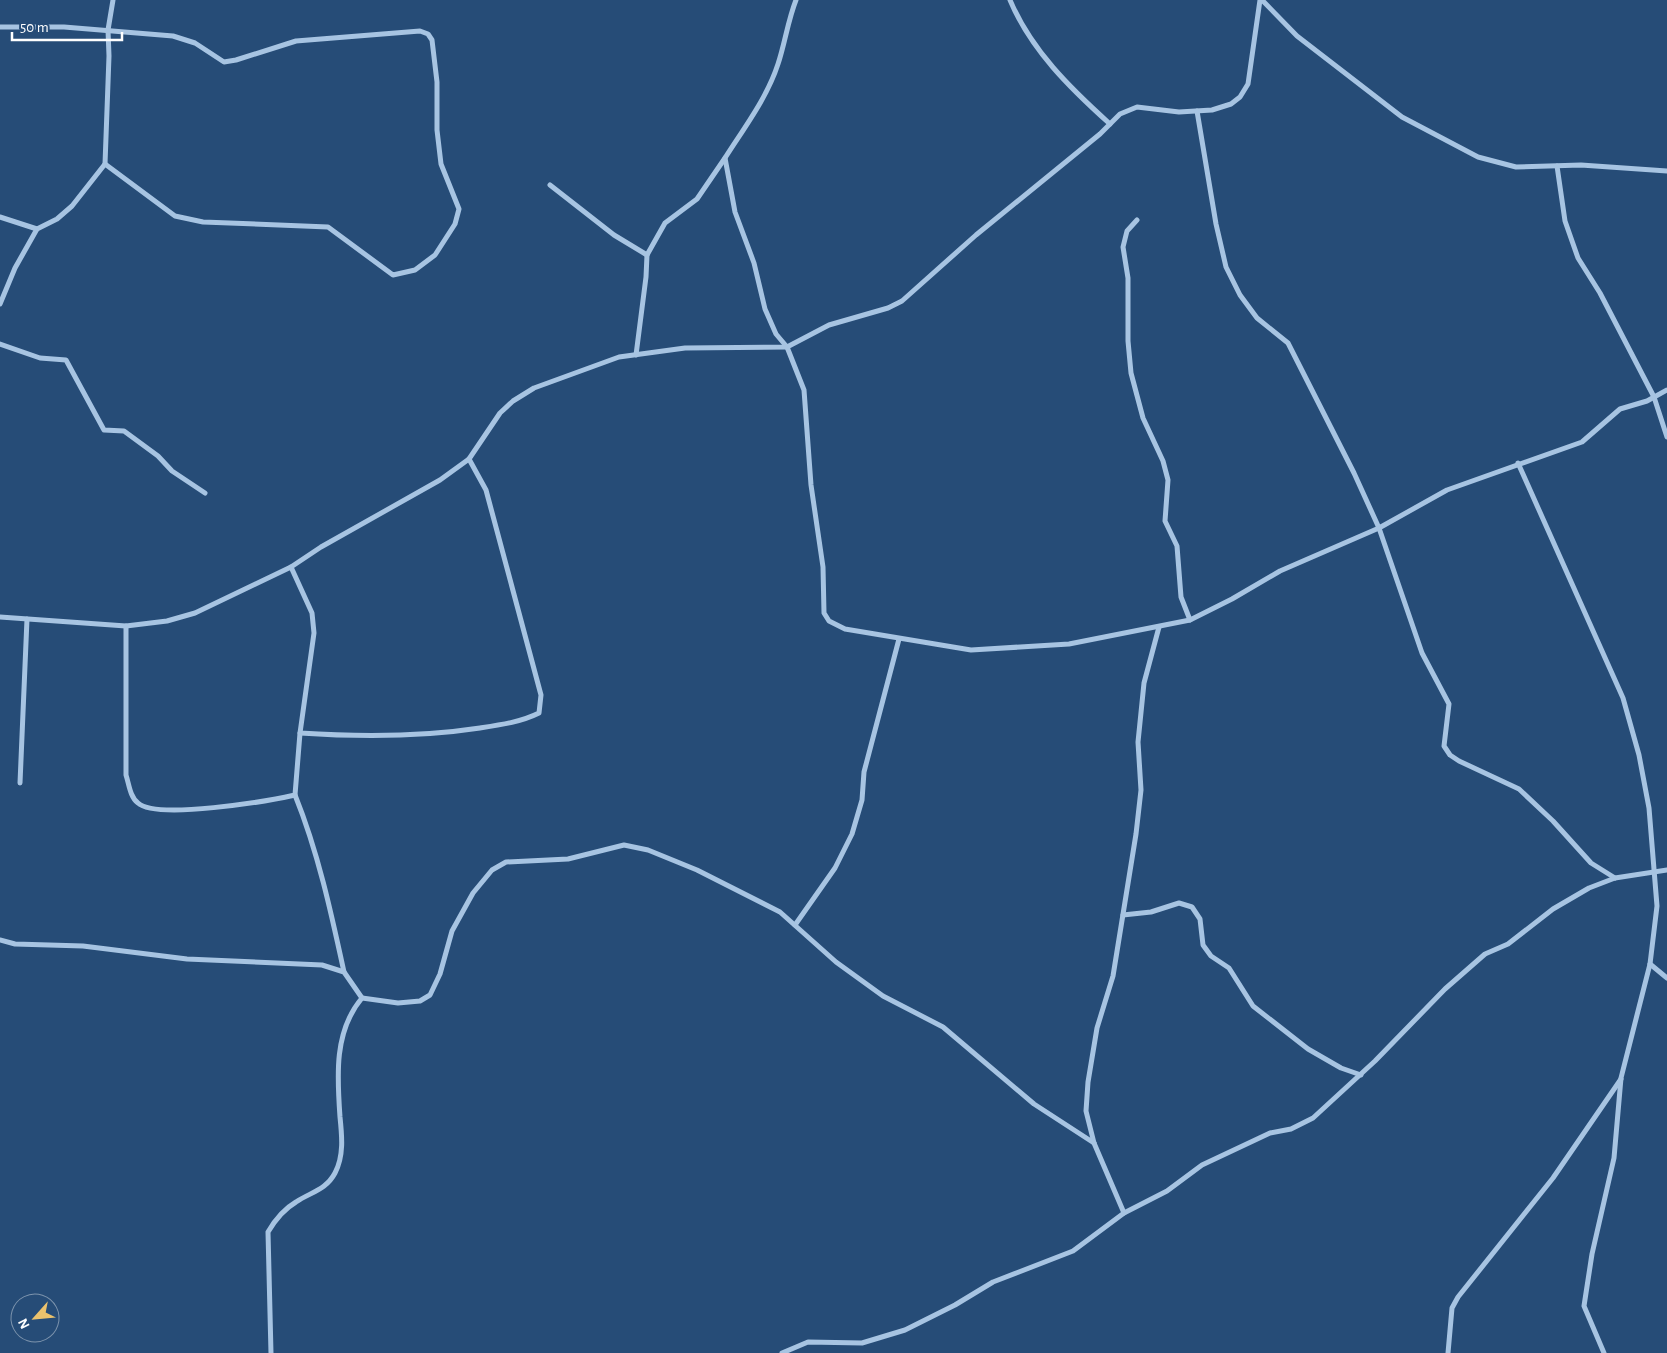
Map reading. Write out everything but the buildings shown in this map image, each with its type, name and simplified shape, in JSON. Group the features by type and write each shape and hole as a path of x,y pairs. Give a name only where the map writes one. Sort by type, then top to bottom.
{"street":[{"path":"0,304 15,268 37,229 57,219 72,206 106,164 108,30 113,0"},
{"path":"636,354 646,277 647,254 665,223 697,199 757,108 778,65 796,0"},
{"path":"1010,0 1024,29 1049,64 1078,95 1110,124"},
{"path":"0,617 126,626 167,621 195,613 291,567 440,480 469,458 500,413 513,401 534,388 619,357 636,354 685,348 787,347 829,325 888,308 902,301 976,235 1120,114 1137,107 1179,112 1212,110 1231,104 1240,97 1248,84 1261,0"},
{"path":"1261,0 1297,36 1402,117 1478,157 1516,167 1581,165 1667,171"},
{"path":"0,27 108,30 173,36 195,43 224,62 296,42 407,30 428,34 432,40 434,52 437,130 441,164 459,209 455,224 436,255 415,270 393,275 328,227 203,222 176,216 106,164"},
{"path":"1197,111 1216,224 1226,267 1240,295 1257,318 1288,343 1315,394 1378,528 1422,653 1449,704 1444,746 1450,755 1519,789 1554,821 1591,863 1615,878"},
{"path":"725,158 735,212 754,263 765,308 776,334 787,347 804,390 811,485 823,567 824,612 829,622 845,629 971,650 1070,644 1190,620 1232,599 1280,571 1378,528 1447,490 1518,463 1582,442 1620,409 1654,397 1667,390"},
{"path":"1557,166 1565,221 1578,258 1600,293 1654,397 1667,437"},
{"path":"550,185 614,235 647,254"},
{"path":"0,217 37,229"},
{"path":"1136,220 1127,231 1123,247 1128,278 1128,341 1131,373 1143,418 1163,461 1168,480 1165,521 1177,546 1181,597 1190,620"},
{"path":"0,344 40,358 66,360 104,430 124,431 158,456 172,470 205,493"},
{"path":"300,733 433,735 501,725 528,719 539,713 541,695 491,507 486,490 469,458"},
{"path":"1518,463 1623,698 1639,755 1649,808 1657,906 1650,964 1621,1078 1614,1158 1592,1254 1584,1306 1604,1353"},
{"path":"291,567 312,613 314,633 300,733 295,795 309,830 321,869 344,972 362,998 398,1002 420,1001 430,995 440,974 452,931 473,893 492,870 506,862 568,858 624,845 648,850 697,870 780,912 836,962 883,996 943,1027 1034,1104 1094,1143"},
{"path":"20,783 27,619"},
{"path":"126,626 126,775 130,790 137,803 146,808 159,809 223,807 295,795"},
{"path":"1124,1213 1094,1143 1086,1111 1088,1082 1097,1028 1113,976 1123,915 1140,790 1138,742 1144,683 1159,627"},
{"path":"794,925 834,868 852,834 862,800 864,772 899,639"},
{"path":"782,1353 808,1342 862,1343 905,1330 955,1305 993,1282 1073,1251 1124,1213 1167,1191 1202,1165 1270,1133 1291,1129 1313,1118 1445,989 1486,954 1508,944 1553,909 1589,888 1615,878 1667,870"},
{"path":"1123,915 1151,912 1179,903 1192,907 1200,920 1203,946 1211,956 1229,968 1254,1006 1308,1049 1341,1068 1360,1074"},
{"path":"0,940 15,944 83,946 187,959 322,965 344,972"},
{"path":"1650,964 1667,978"},
{"path":"271,1353 268,1232 277,1218 295,1202 325,1188 335,1173 341,1156 338,1079 342,1032 352,1010 362,998"},
{"path":"1448,1353 1452,1308 1458,1296 1553,1178 1621,1078"}]}
